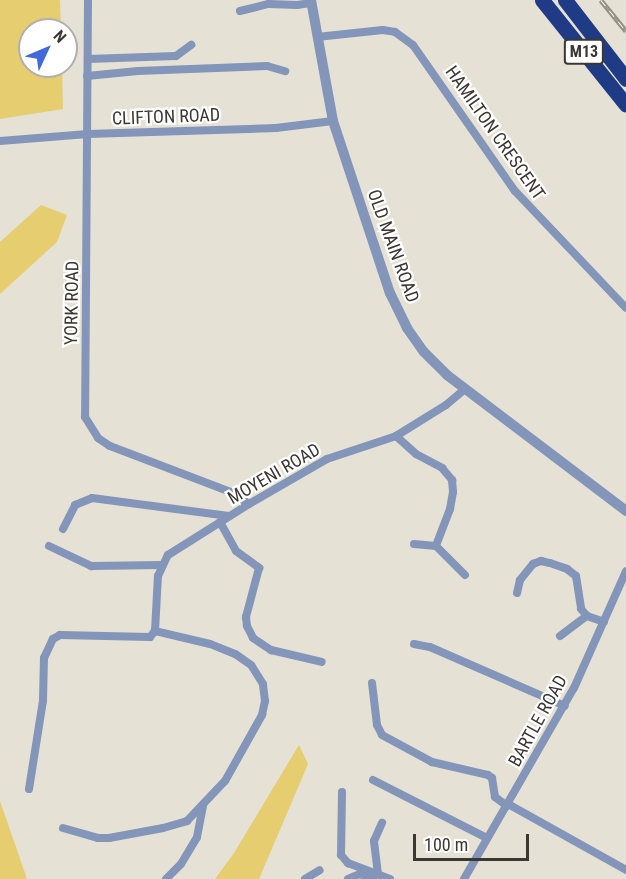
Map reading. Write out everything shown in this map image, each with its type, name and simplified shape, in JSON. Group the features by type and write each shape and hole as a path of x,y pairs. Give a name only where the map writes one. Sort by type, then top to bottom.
{"highway":[{"name":"M13","path":"542,0 626,105"},
{"name":"M13","path":"566,0 626,79"}],"street":[{"name":"YORK ROAD","path":"88,0 84,410 87,420 98,438 110,446 235,494 249,504"},
{"path":"240,10 269,4 297,5 311,1"},
{"name":"OLD MAIN ROAD","path":"311,1 333,121 398,312 424,352 465,389 626,511"},
{"name":"HAMILTON CRESCENT","path":"317,37 383,30 395,32 410,41 520,198 626,308"},
{"path":"88,59 176,56 183,54 191,45"},
{"path":"87,76 138,71 267,66 285,71"},
{"name":"CLIFTON ROAD","path":"0,141 88,134 276,128 333,121"},
{"name":"MOYENI ROAD","path":"162,565 168,555 249,504 327,459 396,436 446,405 465,389"},
{"path":"396,436 409,449 442,468 452,480 453,492 450,509 436,546"},
{"path":"63,529 75,505 92,498 229,516"},
{"path":"220,522 236,550 259,568 246,616 247,626 254,638 271,650 322,662"},
{"path":"414,544 436,546 465,575"},
{"path":"29,789 43,701 44,658 49,644 60,635 148,638 155,631 157,584 162,565 91,566 49,546"},
{"path":"517,593 520,580 533,564 541,561 550,563 567,569 577,578 578,602 587,616 604,622"},
{"name":"BARTLE ROAD","path":"464,879 565,706 626,571"},
{"path":"560,636 587,616"},
{"path":"63,828 98,838 183,823 225,781 262,716 265,701 263,684 254,668 235,654 210,644 155,631"},
{"path":"414,644 430,647 565,706"},
{"path":"372,683 377,725 384,737 432,762 488,775 492,780 495,797 626,870"},
{"path":"373,780 487,838"},
{"path":"342,792 341,855 348,863 376,877"},
{"path":"166,879 181,864 197,837 203,805"},
{"path":"376,877 374,841 382,823"},
{"path":"305,879 320,870"},
{"path":"348,879 360,874 390,879"}],"shaded area":[{"path":"0,0 60,0 61,18 18,18 18,78 62,78 63,109 0,119"},
{"path":"41,205 67,215 57,242 0,294 0,242"},
{"path":"299,745 308,764 259,879 215,879 234,853"},
{"path":"0,801 27,879 0,879"}],"railway":[{"path":"601,0 626,31"}]}
